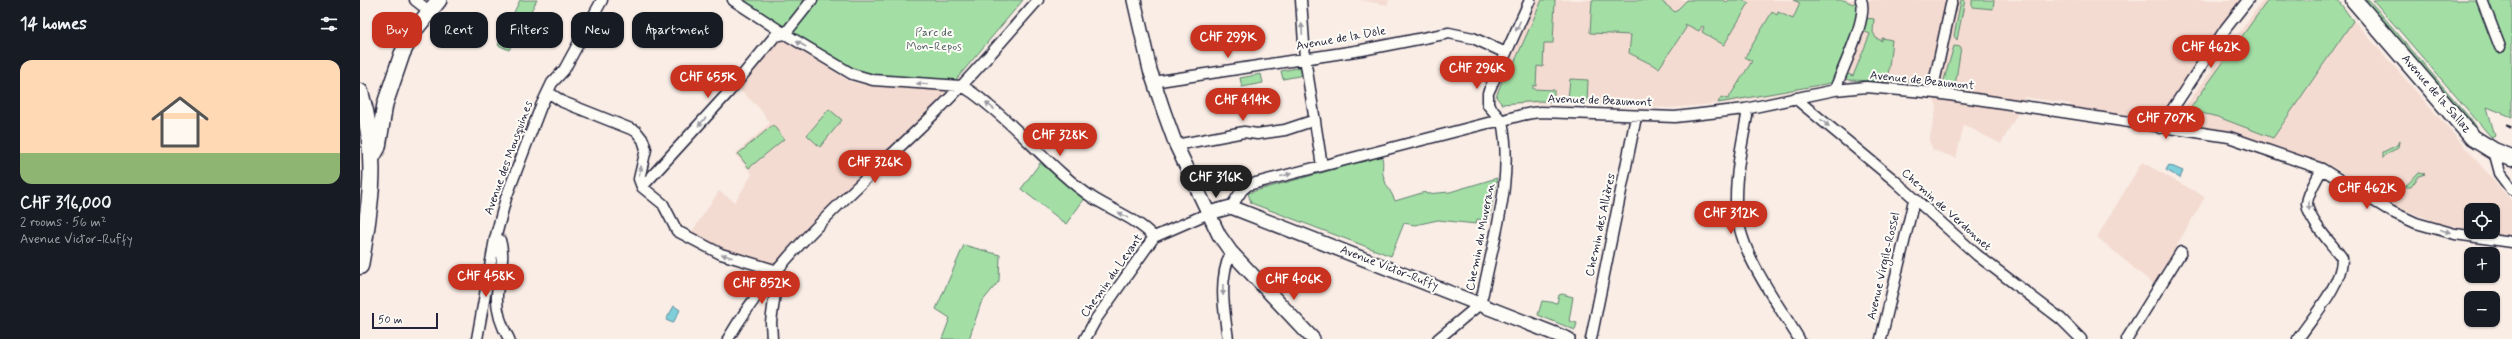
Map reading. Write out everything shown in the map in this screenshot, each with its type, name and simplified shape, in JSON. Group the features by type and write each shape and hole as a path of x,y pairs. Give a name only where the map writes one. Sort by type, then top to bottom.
{"main road":[{"name":"Avenue de la Sallaz","path":"2354,0 2473,138 2494,151 2512,158"},
{"path":"373,156 378,147 382,128 382,116 402,54 413,32 434,5"},
{"path":"360,92 365,110 373,156 372,186 360,266"},
{"path":"365,110 382,116"},
{"path":"369,134 382,116"}],"street":[{"path":"415,0 434,5"},
{"name":"Avenue des Mousquines","path":"477,339 495,239 506,198 552,83 564,70 602,0"},
{"path":"733,0 785,34 852,74 873,80 961,86 969,89 1002,115 1052,165 1093,198 1139,224 1154,237"},
{"path":"642,187 722,100 775,36 785,34 812,0"},
{"path":"728,339 749,306 825,218 961,86 1038,0"},
{"path":"1134,0 1153,82 1176,145 1219,236 1231,252 1312,339"},
{"path":"1301,0 1305,58 1322,166"},
{"path":"1502,121 1488,105 1488,93 1530,0"},
{"path":"1835,90 1861,22 1863,8 1861,0"},
{"path":"1936,93 1934,83 1952,0"},
{"path":"2160,128 2222,34 2248,0"},
{"path":"2482,0 2500,47"},
{"name":"Avenue de la Dôle","path":"1153,82 1449,33 1473,38 1506,53"},
{"name":"Avenue de Beaumont","path":"1231,207 1242,190 1248,185 1502,121 1520,113 1540,112 1636,117 1675,117 1745,109 1835,90 1866,87 1936,93 2229,138 2322,169 2408,219 2455,234 2512,242"},
{"path":"548,92 563,102 636,131 644,140 646,149 639,179 642,187 663,204 677,231 721,254 778,271"},
{"name":"Chemin de Verdonnet","path":"1795,98 1894,180 1914,200 1977,255 2061,319 2079,338"},
{"path":"1745,109 1747,116 1736,198 1740,226 1750,254 1799,339"},
{"name":"Chemin des Allières","path":"1591,339 1636,117"},
{"path":"1176,145 1244,132 1257,134 1285,130 1315,120"},
{"name":"Chemin du Muveran","path":"1438,339 1480,304 1506,178 1508,157 1502,121"},
{"path":"2494,151 2500,173 2512,189"},
{"path":"2298,339 2327,296 2339,275 2342,258 2309,214 2307,204 2309,194 2322,169"},
{"name":"Avenue Virgile-Rossel","path":"1881,339 1914,200"},
{"path":"1209,213 1231,207"},
{"name":"Avenue Victor-Ruffy","path":"1231,207 1568,339"},
{"name":"Chemin du Levant","path":"1086,339 1101,313 1154,237 1209,213"},
{"path":"495,239 500,240 503,249 497,303 503,327 509,339"},
{"path":"1228,339 1223,286 1224,267 1231,252"},
{"path":"2127,339 2181,252"},
{"path":"772,339 771,322 778,271"}],"shaded area":[{"path":"1359,0 1389,0 1387,5"},
{"path":"1535,0 2242,0 2162,116 2148,121 2070,108 2071,104 2024,97 2019,111 2001,144 1964,125 1956,158 1933,150 1929,141 1937,105 1922,82 1848,80 1735,102 1670,108 1587,103 1502,104 1496,97 1496,91"},
{"path":"2263,0 2336,0 2512,201 2512,236 2500,234 2500,203 2464,203 2464,229 2442,224 2397,207 2335,168 2322,163 2237,133 2173,123"},
{"path":"780,39 787,40 849,81 865,85 946,89 947,95 773,266 722,250 691,233 719,191 735,202 752,174 735,154 770,123 759,108 739,89"},
{"path":"2142,162 2205,197 2154,285 2097,237"}],"green space":[{"path":"520,0 537,0 530,12 514,12"},
{"name":"Parc de Mon-Repos","path":"739,0 1023,0 954,82 874,75 852,70"},
{"path":"1542,0 1555,0 1553,43 1544,43 1543,67 1537,66 1536,86 1533,85 1533,89 1554,90 1554,98 1568,99 1570,79 1588,80 1587,103 1540,101 1502,104 1496,97 1509,63 1515,61"},
{"path":"1592,0 1660,0 1675,12 1687,0 1723,0 1727,2 1729,0 1743,0 1749,3 1724,45 1702,32 1704,27 1702,26 1699,31 1685,24 1686,28 1659,68 1629,53 1631,35 1590,33"},
{"path":"1793,0 1844,0 1853,4 1857,0 1858,18 1831,83 1718,103 1721,97 1728,99 1752,61 1745,57 1772,12 1777,15 1778,12 1793,19 1800,3"},
{"path":"1961,0 1965,0 1957,40 1954,36"},
{"path":"1972,0 1994,0 1993,9 1972,7"},
{"path":"2268,0 2338,0 2353,21 2273,138 2218,117 2189,110"},
{"path":"2363,0 2369,0 2474,123 2480,133"},
{"path":"2373,0 2512,0 2512,117 2487,107 2495,136 2492,138"},
{"path":"1866,18 1874,19 1873,32 1876,38 1882,41 1882,38 1892,40 1888,76 1890,78 1909,80 1907,82 1848,80 1845,78 1845,73 1853,76 1870,34 1863,31"},
{"path":"1954,46 1961,47 1955,86 1946,85 1944,80"},
{"path":"1302,67 1304,75 1283,79 1281,71"},
{"path":"1261,74 1263,83 1242,87 1240,78"},
{"path":"829,109 842,120 820,147 807,135"},
{"path":"773,125 784,139 749,168 738,154"},
{"path":"2399,141 2398,148 2386,154 2383,158 2383,152 2397,145"},
{"path":"1382,156 1383,175 1395,201 1425,192 1426,194 1450,192 1497,178 1489,220 1477,219 1476,224 1438,220 1415,225 1404,223 1391,256 1251,203 1248,193"},
{"path":"1040,163 1085,198 1066,224 1021,189"},
{"path":"2419,172 2425,174 2419,176 2411,187 2405,187"},
{"path":"964,245 1000,255 999,281 981,303 969,339 942,339 950,318 936,309"},
{"path":"1562,294 1573,297 1569,321 1577,323 1575,330 1538,315 1542,301 1557,303 1559,295"}],"water":[{"path":"2169,165 2183,171 2180,178 2166,170"},
{"path":"674,306 680,310 673,323 666,320"}],"railway":[{"path":"2506,125 2512,128"}]}
